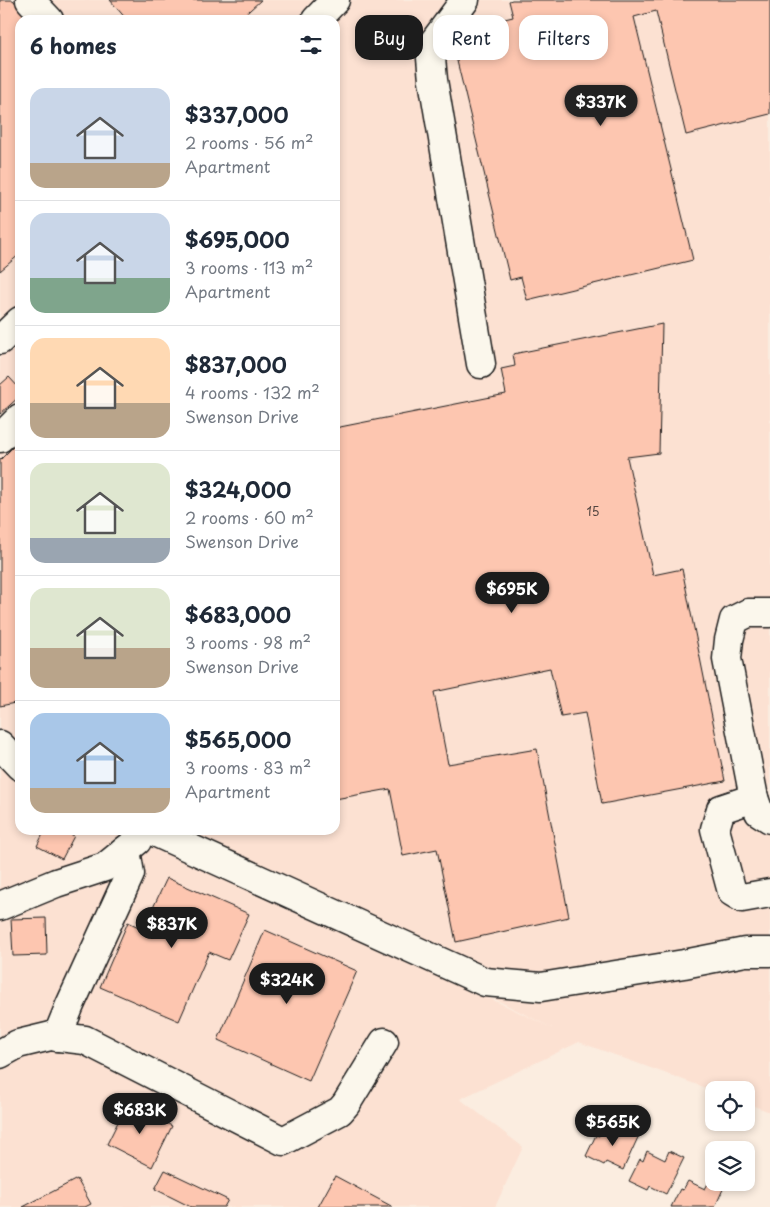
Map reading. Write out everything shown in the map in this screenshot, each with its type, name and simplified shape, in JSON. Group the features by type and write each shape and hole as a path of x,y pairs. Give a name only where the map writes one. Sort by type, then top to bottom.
{"street":[{"path":"30,0 44,15"},
{"path":"321,15 335,0"},
{"path":"465,0 430,47 433,80 481,364"},
{"path":"0,340 15,326"},
{"path":"0,438 15,423"},
{"path":"770,613 748,613 734,620 726,659 754,798 758,812 770,820"},
{"path":"0,745 15,761"},
{"path":"754,798 720,809 715,829 732,892 742,898 770,892"},
{"path":"0,906 56,882 105,867 144,835"},
{"path":"161,835 485,982 541,987 684,964 745,952 770,952"},
{"path":"57,1037 130,874 126,850"},
{"path":"0,1054 18,1044 51,1036 85,1040 283,1141 340,1111 384,1042"}],"shaded area":[{"path":"0,0 770,0 770,1112 755,1106 755,1081 705,1081 705,1088 579,1042 460,1099 523,1147 495,1207 0,1207"}],"building":[{"path":"0,0 13,0 26,15 15,15 15,258 0,271"},
{"path":"110,0 261,0 244,15 123,15"},
{"path":"770,0 770,114 686,135 656,11 634,17 693,260 527,300 521,277 510,280 457,60 509,60 509,18 513,17 509,1"},
{"path":"662,324 659,453 627,457 653,575 682,569 725,781 602,804 585,713 561,717 550,668 434,692 448,764 537,749 569,917 456,942 437,849 403,856 390,789 340,798 340,427 506,394 501,369 515,366 513,354"},
{"path":"9,377 15,384 15,400 0,414 0,385"},
{"path":"15,445 15,703 0,706 0,460"},
{"path":"42,835 74,836 62,859 37,846"},
{"path":"167,878 249,914 228,960 209,952 179,1021 100,987 128,922 143,929"},
{"path":"46,918 47,955 13,956 11,919"},
{"path":"265,930 357,971 309,1081 218,1040"},
{"path":"127,1104 172,1126 152,1167 107,1144"},
{"path":"626,1126 640,1133 623,1170 606,1162 604,1165 586,1156 596,1135 599,1136 604,1127 621,1135"},
{"path":"647,1151 665,1160 669,1151 684,1158 666,1194 650,1186 648,1190 629,1181 640,1159 643,1161"},
{"path":"165,1170 228,1200 224,1207 191,1207 155,1189"},
{"path":"335,1176 393,1207 318,1207"},
{"path":"77,1179 91,1204 85,1207 23,1207"},
{"path":"688,1181 705,1189 705,1191 722,1191 715,1207 671,1207 680,1189 683,1190"}]}
